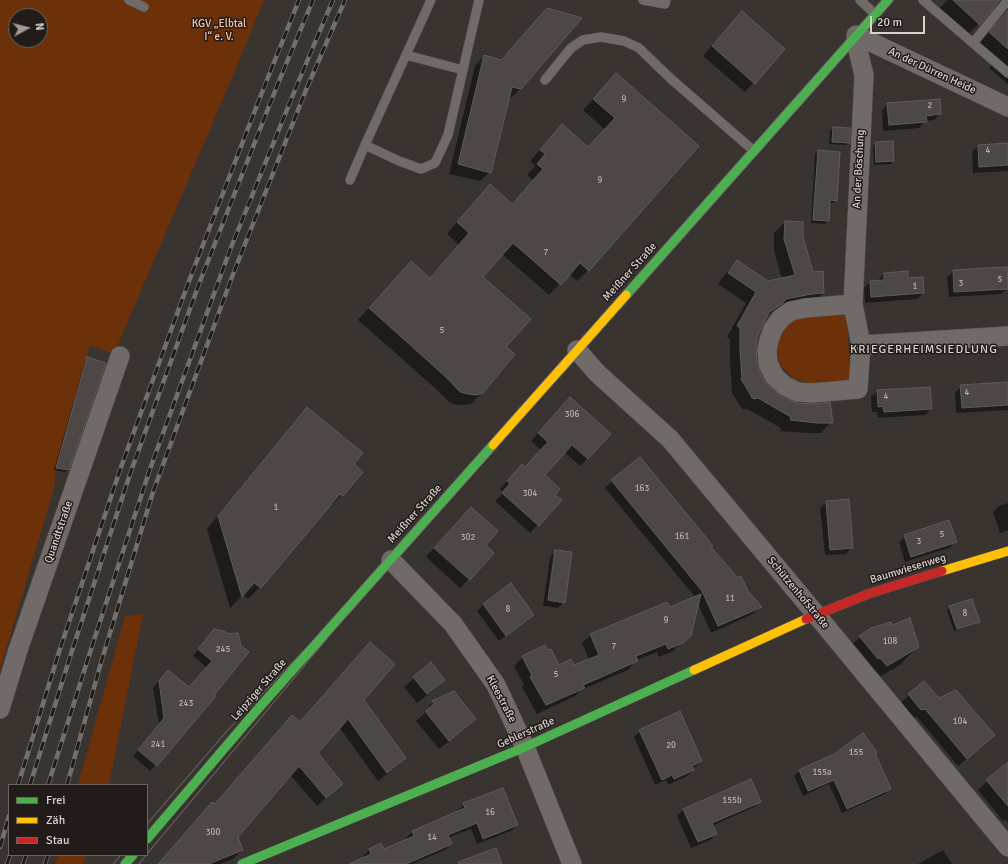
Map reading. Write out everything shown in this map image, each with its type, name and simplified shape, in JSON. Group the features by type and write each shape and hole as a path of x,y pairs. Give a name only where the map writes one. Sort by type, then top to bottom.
{"main road":[{"name":"Meißner Straße","path":"391,560 888,0"},
{"name":"Baumwiesenweg","path":"816,614 868,594 1008,551"},
{"name":"Leipziger Straße","path":"148,838 257,710 391,560"},
{"name":"Geblerstraße","path":"242,864 525,747 816,614"},
{"path":"126,864 132,856"}],"street":[{"name":"An der Dürren Heide","path":"856,35 1008,107"},
{"name":"An der Böschung","path":"853,304 805,308 791,311 781,318 773,329 767,350 768,363 774,376 785,386 798,392 812,393 858,389 861,345 853,304 864,76 856,42 856,35"},
{"path":"861,345 1008,336"},
{"name":"Schützenhofstraße","path":"577,350 597,373 670,439 1008,847"},
{"name":"Quandtstraße","path":"0,709 18,650 120,356"},
{"name":"Kleestraße","path":"391,560 453,624 496,685 525,747 572,864"}],"lane":[{"path":"129,0 144,7"},
{"path":"350,180 431,0"},
{"path":"365,145 399,161 421,169 435,163 448,135 479,0"},
{"path":"643,0 664,4 666,0"},
{"path":"860,0 875,14"},
{"path":"923,0 1008,73"},
{"path":"973,43 1008,0"},
{"path":"544,80 571,48 583,40 601,37 624,41 639,48 670,78 754,151"},
{"path":"406,55 463,70"}],"green space":[{"name":"KGV „Elbtal I“ e. V.","path":"0,0 264,0 114,354 90,345 56,468 54,489 0,670"},
{"path":"846,311 851,381 818,385 794,379 780,364 775,342 782,325 806,314"},
{"path":"143,614 109,784 78,784 125,616"},
{"path":"58,856 87,856 82,864 55,864"}],"building":[{"path":"953,0 1000,0 980,25"},
{"path":"547,8 582,18 521,89 512,87 491,173 458,164 484,55 501,60"},
{"path":"1008,10 1008,49 989,32"},
{"path":"742,11 785,49 755,84 712,46"},
{"path":"616,73 699,146 589,271 580,263 561,285 513,243 483,277 531,319 506,347 515,354 483,393 477,395 460,392 447,378 369,308 411,261 430,278 469,233 457,222 490,184 512,204 543,169 537,164 545,154 540,150 562,124 588,147 615,118 593,99"},
{"path":"940,99 941,114 926,116 927,122 889,125 887,103"},
{"path":"833,127 850,128 850,143 832,142"},
{"path":"893,141 894,161 876,162 875,142"},
{"path":"1008,143 1008,165 979,167 978,145"},
{"path":"818,150 840,152 837,201 830,200 829,221 813,220"},
{"path":"785,221 803,222 803,237 813,272 823,271 824,293 786,299 782,304 769,312 757,337 757,364 764,381 780,396 797,403 813,404 830,402 833,423 790,420 791,417 758,398 753,399 741,379 740,328 737,326 756,292 728,273 737,260 768,281 795,275 784,239"},
{"path":"1007,267 1008,289 954,292 953,270"},
{"path":"908,271 908,278 923,277 924,293 871,297 870,281 884,280 884,273"},
{"path":"87,357 106,363 69,470 56,468"},
{"path":"1008,382 1008,405 962,408 960,385"},
{"path":"930,387 932,409 884,412 883,406 878,407 877,390"},
{"path":"570,397 611,434 588,459 572,445 545,475 560,489 555,495 562,500 539,526 502,493 510,483 507,481 522,464 525,467 548,442 538,433"},
{"path":"307,407 363,453 354,464 363,472 343,496 340,494 261,588 254,583 242,597 218,516"},
{"path":"640,457 713,546 711,547 738,578 741,576 748,591 762,607 718,626 702,591 611,480"},
{"path":"849,499 853,548 830,550 826,501"},
{"path":"471,507 498,531 486,545 494,553 470,580 434,548"},
{"path":"949,520 957,542 911,557 904,535"},
{"path":"555,550 572,552 565,603 548,600"},
{"path":"511,583 534,615 506,636 483,604"},
{"path":"701,594 691,636 683,643 668,649 666,644 636,656 638,661 583,685 585,688 546,705 530,677 532,676 522,656 545,645 548,650 551,649 559,665 571,659 574,665 599,655 590,634 667,602 670,607"},
{"path":"972,599 980,622 957,629 949,606"},
{"path":"910,618 919,647 887,666 880,658 878,659 859,636 871,628 891,622 892,625"},
{"path":"214,629 224,631 228,634 238,633 241,645 249,652 214,695 216,696 157,766 138,750 164,718 159,681 168,670 189,687 212,661 198,649"},
{"path":"370,642 395,664 364,700 406,758 387,773 348,719 318,753 343,784 326,798 299,766 238,837 243,850 209,864 158,864 212,802 215,804 292,715 300,722"},
{"path":"431,662 445,680 427,694 413,677"},
{"path":"924,681 939,698 956,690 995,735 967,759 925,709 921,710 908,694"},
{"path":"454,691 476,719 449,741 425,711 434,704 432,701"},
{"path":"680,711 702,761 692,766 694,770 674,779 672,775 662,780 639,730"},
{"path":"863,733 877,752 875,753 891,789 847,809 834,780 808,791 799,770 834,754"},
{"path":"1008,762 1008,806 986,780"},
{"path":"751,779 761,802 712,823 717,834 698,842 683,809"},
{"path":"503,788 518,825 483,839 477,823 448,835 452,844 406,864 349,864 371,854 369,849 381,843 384,849 414,836 412,831 465,808 463,803"},
{"path":"496,848 502,864 458,864 458,862"}],"tram line":[{"path":"148,823 226,732 309,645 882,0"},
{"path":"148,853 335,629 894,0"},
{"path":"113,864 120,856"},
{"path":"139,864 145,856"}],"railway":[{"path":"18,784 59,652 120,470 189,281 299,0"},
{"path":"30,784 130,474 199,284 277,86 313,0"},
{"path":"48,784 150,469 230,250 333,0"},
{"path":"67,784 100,666 153,492 232,277 306,90 345,0"},
{"path":"0,847 8,819"},
{"path":"7,864 10,856"},
{"path":"23,864 26,856"},
{"path":"45,864 48,856"}],"traffic: fast":[{"path":"626,295 888,0"},
{"path":"148,838 257,710 493,445"},
{"path":"242,864 525,747 694,670"},
{"path":"125,864 132,856"}],"traffic: slow":[{"path":"493,445 626,295"},
{"path":"942,571 1008,551"},
{"path":"694,670 806,619"}],"traffic: jam":[{"path":"806,619 868,594 942,571"}],"district":[{"name":"KRIEGERHEIMSIEDLUNG","path":"924,350"}]}
